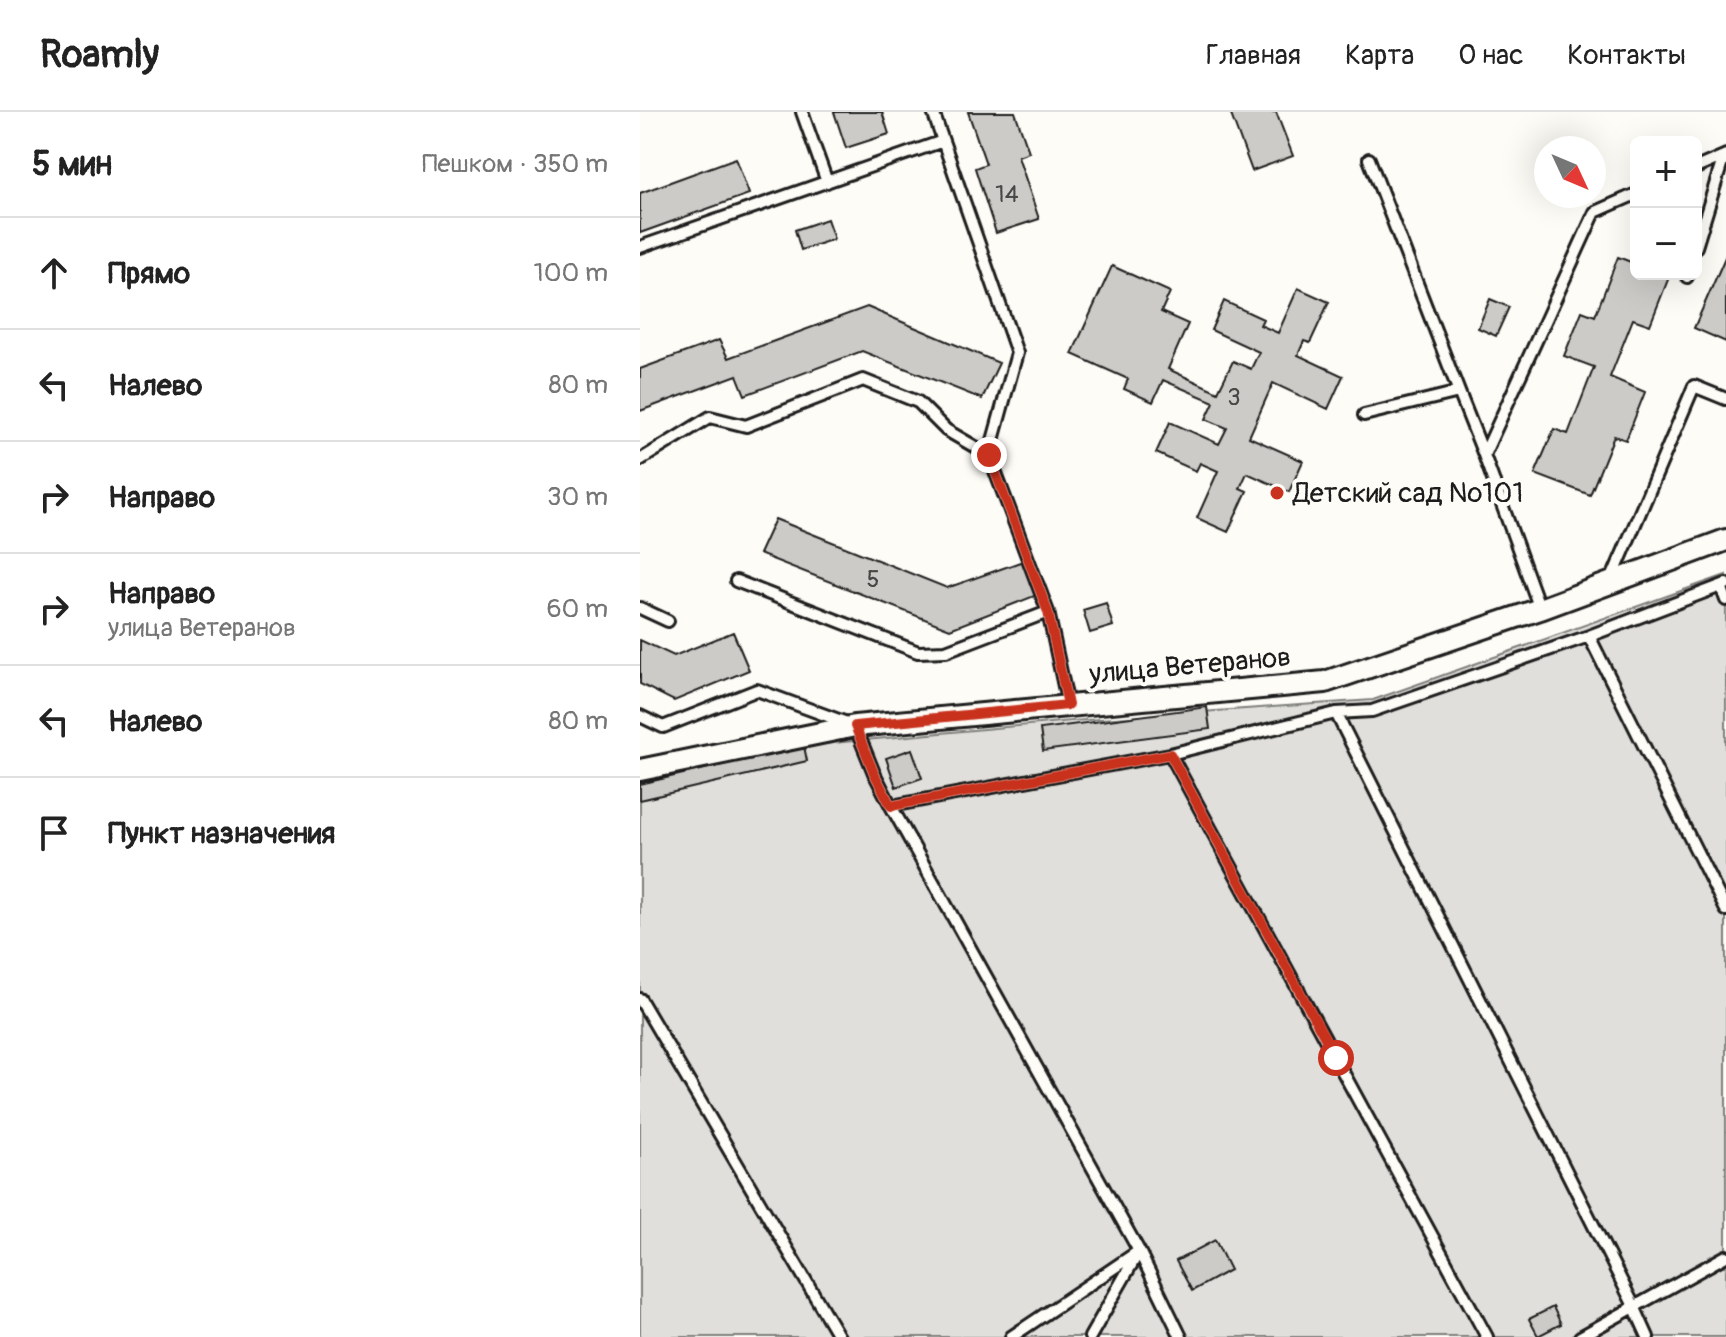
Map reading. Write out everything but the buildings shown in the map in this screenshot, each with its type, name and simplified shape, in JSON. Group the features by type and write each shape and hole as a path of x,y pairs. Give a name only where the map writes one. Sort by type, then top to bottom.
{"street":[{"name":"улица Ветеранов","path":"640,770 855,726 1325,682 1540,609 1726,540"}],"lane":[{"path":"802,112 827,182"},
{"path":"933,112 1017,353 989,455 1048,612 1068,705"},
{"path":"640,247 943,141"},
{"path":"1702,165 1725,155"},
{"path":"1702,228 1725,155"},
{"path":"1369,159 1540,609"},
{"path":"1484,455 1595,212 1630,197"},
{"path":"640,460 710,417 746,426 863,380 918,402 946,430 989,455"},
{"path":"1610,583 1694,386 1726,399"},
{"path":"1364,415 1459,392"},
{"path":"736,581 918,652 946,651 1048,612"},
{"path":"891,806 1170,754 1336,713 1372,711 1589,636 1723,585 1726,600"},
{"path":"640,608 668,621"},
{"path":"1589,636 1726,910"},
{"path":"640,716 663,727 757,690 855,726 891,806 1139,1251 1181,1337"},
{"path":"1336,713 1648,1337"},
{"path":"1170,754 1487,1337"},
{"path":"640,999 839,1337"},
{"path":"1011,1337 1139,1251"},
{"path":"1090,1337 1139,1251"},
{"path":"1580,1337 1726,1256"}],"shaded area":[{"path":"1726,575 1726,1337 640,1337 640,782 822,744 1071,721 1373,700"}],"place":[{"name":"Детский сад №101","path":"1277,493"}],"route":[{"path":"989,455 1048,612 1068,705 855,726 891,806 1170,754 1336,1058"}]}
